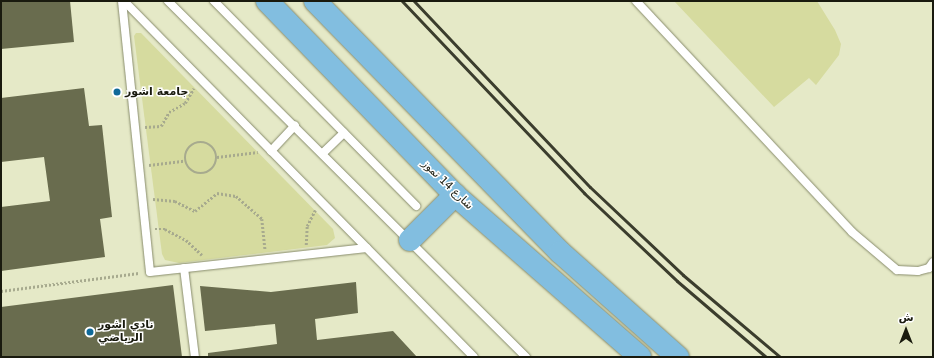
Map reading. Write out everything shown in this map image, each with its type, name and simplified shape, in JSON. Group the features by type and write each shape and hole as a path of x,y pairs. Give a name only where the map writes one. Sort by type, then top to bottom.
{"main road":[{"name":"شارع 14 تموز","path":"266,1 455,195 640,357"},
{"path":"314,1 560,252 678,357"},
{"path":"410,240 455,195"}],"lane":[{"path":"123,1 474,357"},
{"path":"123,1 150,272 367,248"},
{"path":"168,1 295,125 526,357"},
{"path":"214,1 416,206"},
{"path":"636,1 852,232 897,270 918,271 929,268 933,262"},
{"path":"271,151 295,125"},
{"path":"323,153 344,133"},
{"path":"184,268 195,357"}],"path":[{"path":"135,126 161,126 169,112 185,103 200,78"},
{"path":"201,142 211,146 217,157 212,170 202,175 191,172 184,161 187,148 201,142"},
{"path":"217,157 271,151"},
{"path":"139,166 184,161"},
{"path":"142,200 175,201 195,211 217,193 236,196 262,219 266,240 262,260"},
{"path":"308,255 307,226 322,202"},
{"path":"145,228 165,229 186,240 212,265"},
{"path":"1,291 150,272"}],"green space":[{"path":"674,1 817,1 835,30 841,44 839,55 816,85 809,78 774,107"},
{"path":"136,33 141,33 333,229 335,238 327,245 179,263 165,260 162,254 134,36"}],"building":[{"path":"1,1 70,1 74,42 1,49"},
{"path":"84,88 89,126 102,125 112,217 100,219 105,257 1,271 1,207 50,201 44,157 1,162 1,98"},
{"path":"356,282 358,313 315,319 317,340 393,331 417,357 208,357 208,353 277,344 275,324 205,331 200,286 271,292"},
{"name":"نادي اشور الرياضي","path":"173,285 182,357 1,357 1,307"}],"railway":[{"path":"402,1 584,193 677,281 766,357"},
{"path":"414,1 590,187 683,275 780,357"}],"place":[{"name":"جامعة اشور","path":"117,92"},
{"name":"نادي اشور الرياضي","path":"90,332"}]}
